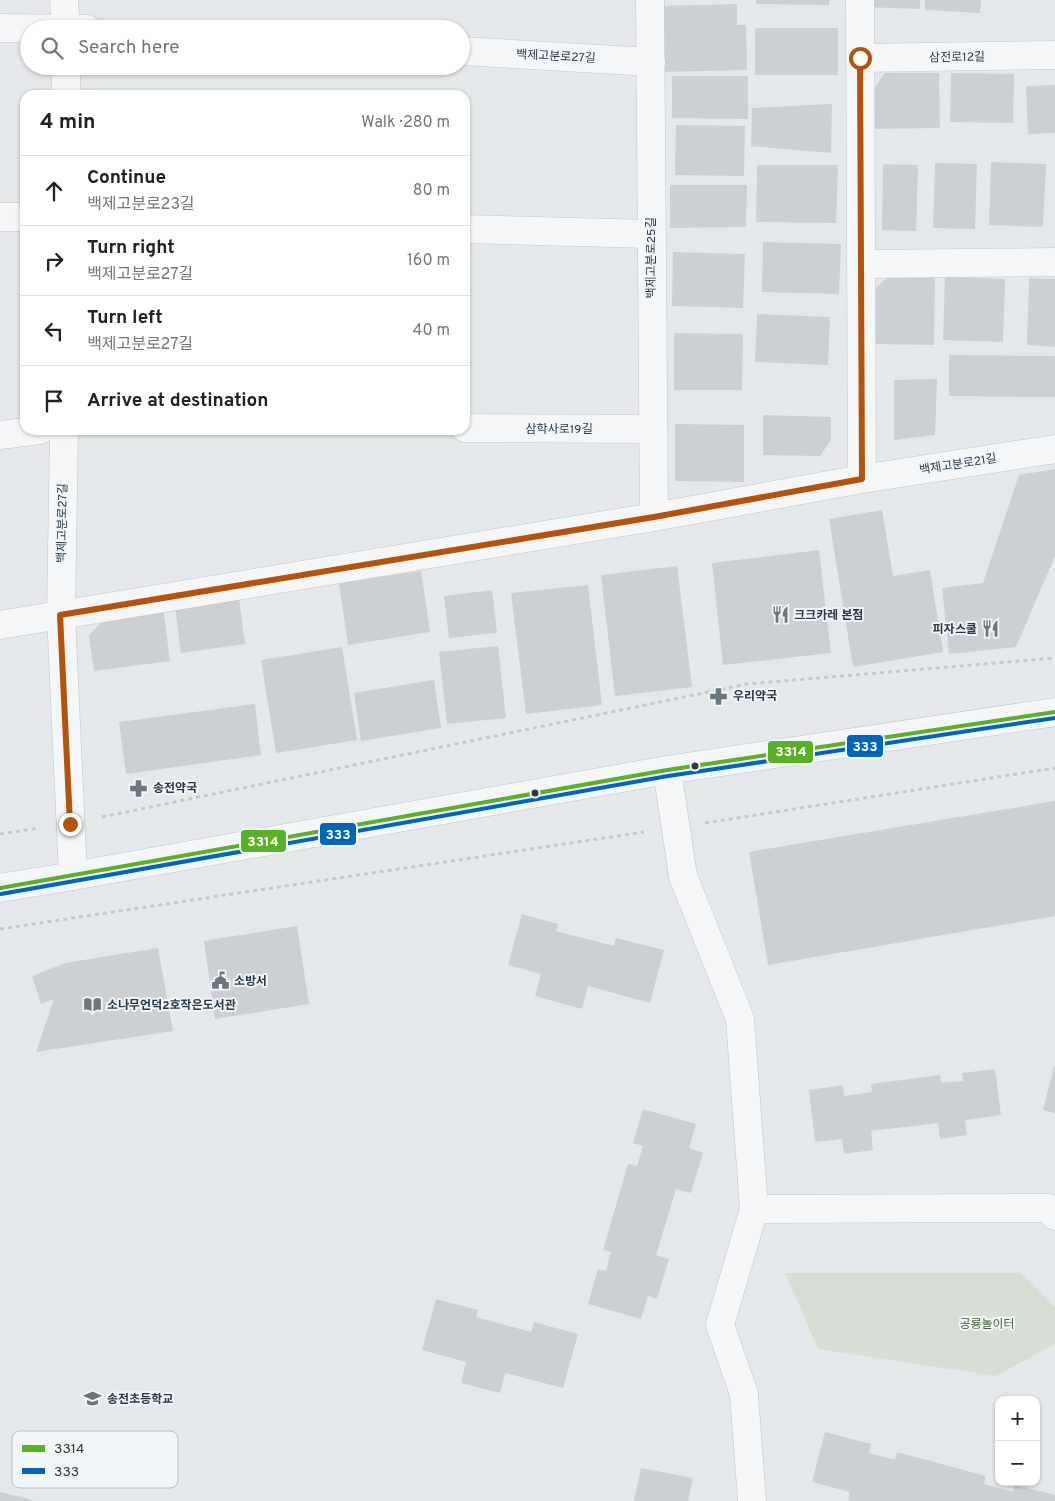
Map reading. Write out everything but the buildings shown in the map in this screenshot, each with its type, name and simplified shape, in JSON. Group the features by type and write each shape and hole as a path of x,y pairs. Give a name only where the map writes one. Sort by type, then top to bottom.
{"street":[{"path":"64,0 70,20"},
{"name":"백제고분로25길","path":"650,0 654,517"},
{"path":"0,625 654,517 862,479 860,0"},
{"path":"0,28 20,28"},
{"name":"백제고분로27길","path":"470,52 651,62"},
{"name":"삼전로12길","path":"860,58 1055,55"},
{"path":"66,75 66,90"},
{"path":"0,217 20,217"},
{"path":"470,229 651,234"},
{"path":"861,264 1055,262"},
{"name":"삼학사로19길","path":"470,428 652,429"},
{"path":"0,435 20,432"},
{"name":"백제고분로27길","path":"64,435 60,615 73,876"},
{"name":"백제고분로21길","path":"862,479 1055,449"},
{"path":"0,888 667,770 1055,712"},
{"path":"667,770 683,876 740,1019 754,1209 720,1325 744,1394 752,1501"},
{"path":"754,1209 1048,1208 1055,1216"}],"path":[{"path":"0,834 70,824 747,684 1055,658"},
{"path":"0,929 676,828 1055,768"}],"green space":[{"name":"공룡놀이터","path":"785,1273 1020,1273 1055,1307 1055,1344 996,1376 818,1349"}],"transit line":[{"name":"3314","path":"0,888 667,770 1055,712"},
{"name":"333","path":"1,894 668,776 1055,718"}],"place":[{"name":"크크카레 본점","path":"780,615"},
{"name":"피자스쿨","path":"991,629"},
{"name":"우리약국","path":"719,696"},
{"name":"송전약국","path":"139,788"},
{"name":"소방서","path":"220,981"},
{"name":"소나무언덕2호작은도서관","path":"93,1005"},
{"name":"송전초등학교","path":"93,1399"}],"route":[{"path":"70,824 60,615 654,517 862,479 860,58"}]}
